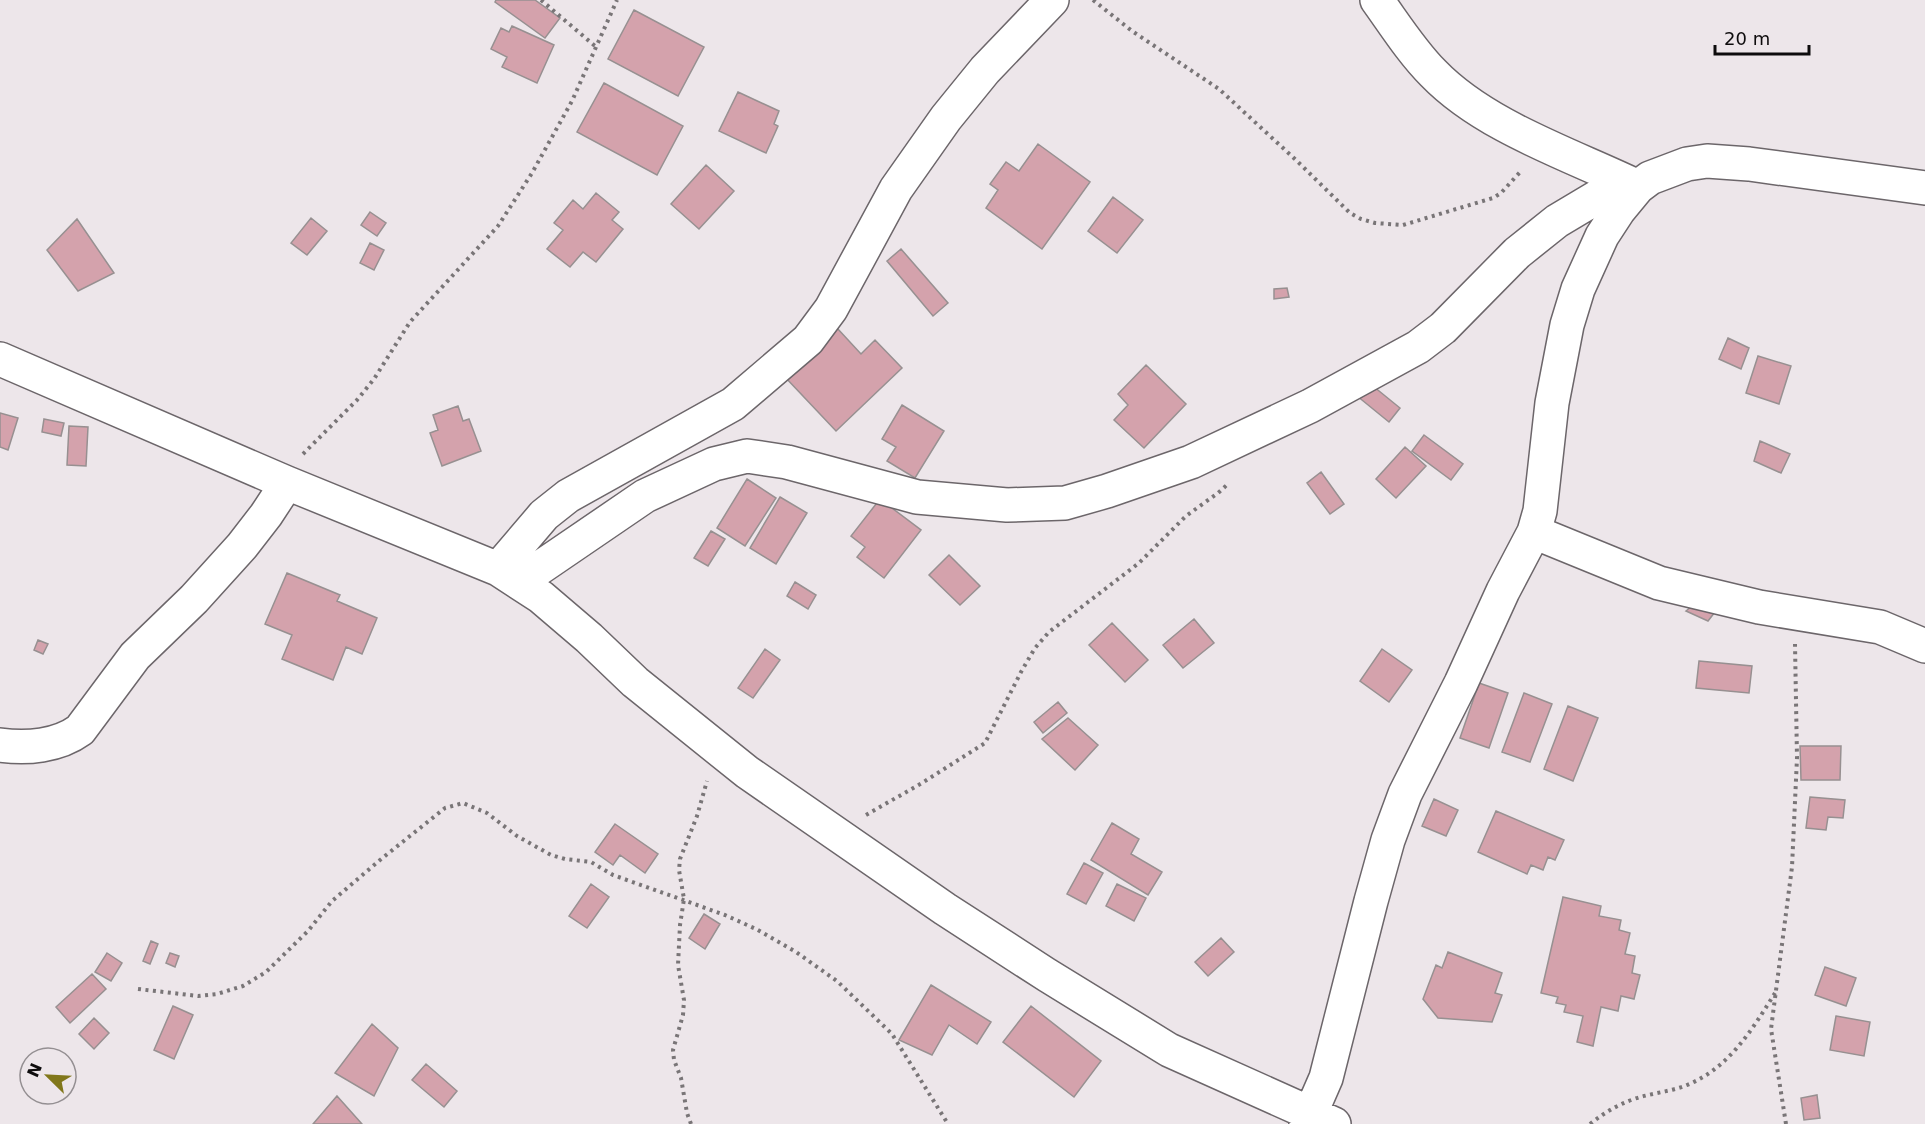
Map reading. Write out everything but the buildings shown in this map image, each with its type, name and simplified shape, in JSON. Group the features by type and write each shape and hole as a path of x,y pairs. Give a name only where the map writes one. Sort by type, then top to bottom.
{"street":[{"path":"508,575 544,515 568,496 733,404 808,340 831,309 896,189 945,118 985,70 1052,0"},
{"path":"1377,0 1434,74 1479,111 1527,138 1631,184"},
{"path":"508,575 645,496 714,464 747,456 787,462 917,497 1007,505 1065,503 1191,462 1310,406 1418,346 1443,328 1517,253 1557,221 1631,184 1687,164 1707,161 1749,164 1925,188"},
{"path":"0,358 286,483 508,575 541,597 635,682 718,749 834,834 1047,975 1169,1050 1317,1120 1385,850 1405,794 1534,532 1540,511 1552,403 1567,325 1578,289 1602,236 1619,210 1631,184"},
{"path":"0,745 34,746 55,743 80,730 135,656 194,599 242,546 266,515 286,483"},
{"path":"1534,532 1659,583 1760,607 1880,627 1925,646"}],"path":[{"path":"541,0 595,45"},
{"path":"286,483 297,461 312,443 351,406 368,386 410,322 498,226 532,173 572,100 617,0"},
{"path":"1093,0 1132,31 1219,89 1350,213 1361,219 1375,223 1403,225 1493,198 1501,194 1527,166"},
{"path":"834,834 931,778 985,743 1021,672 1035,648 1049,633 1139,563 1185,516 1218,493 1234,477"},
{"path":"1786,1124 1771,1029 1792,867 1797,758 1795,613"},
{"path":"691,1124 673,1050 683,1015 684,1000 678,965 684,899 679,879 680,859 697,816 718,749"},
{"path":"138,989 198,996 217,994 243,986 266,972 308,931 332,901 371,867 446,808 467,804 487,813 517,836 551,855 591,862 613,875 684,899 756,929 796,952 837,981 892,1034 948,1124"},
{"path":"1590,1124 1609,1109 1635,1099 1686,1085 1714,1071 1735,1051 1776,991"}]}
